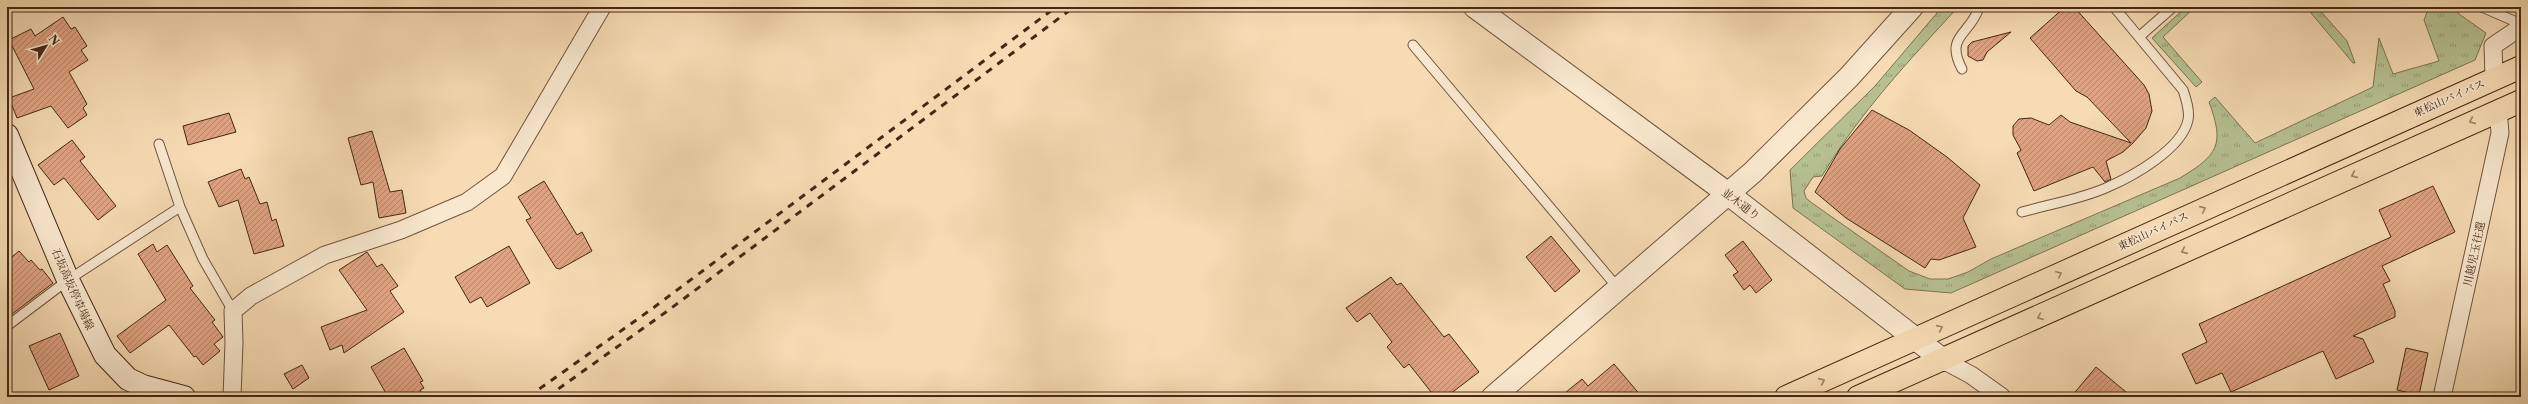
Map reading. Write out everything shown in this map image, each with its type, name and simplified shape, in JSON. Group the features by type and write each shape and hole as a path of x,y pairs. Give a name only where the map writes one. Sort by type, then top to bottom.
{"highway":[{"name":"東松山バイパス","path":"1786,397 2494,70 2521,67"},
{"path":"1858,397 2521,100"}],"street":[{"path":"232,397 233,311 250,296 325,255 400,230 467,202 504,176 602,7"},
{"name":"並木通り","path":"1475,7 1537,51 1728,193 1943,360"},
{"path":"1493,397 1753,172 1815,111 1912,7"},
{"path":"2494,70 2493,46 2521,25"},
{"name":"川越児玉往還","path":"2442,397 2500,134 2498,110"},
{"name":"石坂高坂停車場線","path":"7,135 68,280 96,339 117,370 128,379 143,386 184,397"},
{"path":"1943,360 1971,375 2002,397"}],"lane":[{"path":"1962,69 1956,57 1954,47 1959,36 1977,14 1979,7"},
{"path":"2022,212 2107,187 2160,156 2178,140 2188,120 2188,104 2183,90 2140,36 2114,7"},
{"path":"2140,36 2173,7"},
{"path":"2482,7 2521,25"},
{"path":"1413,44 1618,288"},
{"path":"159,144 180,207 203,259 233,311"},
{"path":"7,326 68,280 180,207"}],"green space":[{"path":"1942,7 1958,7 1869,108 1837,152 1822,176 1813,177 1804,191 1806,198 1812,203 1909,271 1930,279 1948,279 1968,272 1991,259 2180,178 2193,170 2210,155 2215,148 2217,129 2209,102 2215,97 2255,143 2373,87 2379,38 2393,74 2439,61 2424,20 2429,7 2454,7 2459,14 2486,33 2475,60 1951,293 1905,289 1793,208 1790,170 1875,86"},
{"path":"2186,7 2195,7 2163,37 2202,82 2196,87 2152,38"},
{"path":"2306,7 2317,7 2347,41 2355,63 2353,63"}],"building":[{"path":"2065,7 2074,7 2144,85 2149,94 2152,111 2146,128 2133,143 2123,152 2106,161 2111,179 2105,182 2093,167 2034,191 2017,153 2021,150 2013,135 2013,126 2019,119 2031,118 2049,125 2061,115 2070,122 2131,143 2087,97 2076,91 2030,38"},
{"path":"63,17 71,29 75,27 87,46 81,50 88,60 69,72 87,104 83,108 87,115 68,128 51,106 17,118 9,98 34,89 9,40 31,29 35,36"},
{"path":"2011,32 1987,52 1983,60 1977,61 1968,56 1968,46 1972,42"},
{"path":"1872,110 1909,130 1947,157 1980,185 1963,218 1976,247 1939,260 1931,259 1925,268 1846,218 1815,192 1840,149"},
{"path":"229,113 236,132 188,145 183,126"},
{"path":"372,131 390,192 402,190 406,213 379,218 373,182 361,185 348,138"},
{"path":"72,140 85,157 80,161 116,206 98,220 64,178 54,185 38,165"},
{"path":"241,169 245,179 249,177 260,204 267,202 272,221 276,219 284,246 254,254 238,200 219,207 208,182"},
{"path":"544,181 577,235 582,232 592,251 560,269 556,268 526,220 531,218 518,197"},
{"path":"2433,186 2455,232 2382,266 2390,281 2383,284 2395,311 2395,317 2353,336 2363,339 2374,362 2336,379 2323,351 2231,392 2222,373 2196,384 2182,354 2207,342 2199,324 2391,237 2379,210"},
{"path":"1551,236 1580,271 1555,292 1526,257"},
{"path":"1743,241 1772,280 1756,293 1750,285 1744,290 1733,275 1738,272 1725,255"},
{"path":"153,244 157,252 167,245 193,286 190,288 215,320 212,322 223,337 214,344 220,351 203,365 196,356 194,357 169,325 130,353 117,336 166,300 138,254"},
{"path":"509,246 530,283 487,307 481,297 470,303 455,277"},
{"path":"19,251 29,262 31,260 40,270 42,269 53,283 12,314 7,308 7,261"},
{"path":"367,252 377,267 382,264 398,286 390,291 404,312 344,353 342,345 330,350 321,327 367,310 339,270"},
{"path":"1391,277 1397,285 1401,283 1444,337 1449,334 1479,372 1446,397 1435,397 1409,364 1404,368 1387,347 1392,342 1370,313 1357,322 1346,308"},
{"path":"60,333 79,376 49,390 29,346"},
{"path":"404,348 423,381 420,382 424,388 420,390 424,397 388,397 371,367"},
{"path":"2406,348 2428,353 2419,395 2397,390"},
{"path":"1614,364 1642,397 1560,397 1582,379 1588,386"},
{"path":"302,365 309,378 293,389 284,374"},
{"path":"2096,367 2132,397 2071,397"}],"railway":[{"path":"528,397 649,311 1056,7"},
{"path":"547,397 666,312 1074,7"}]}
